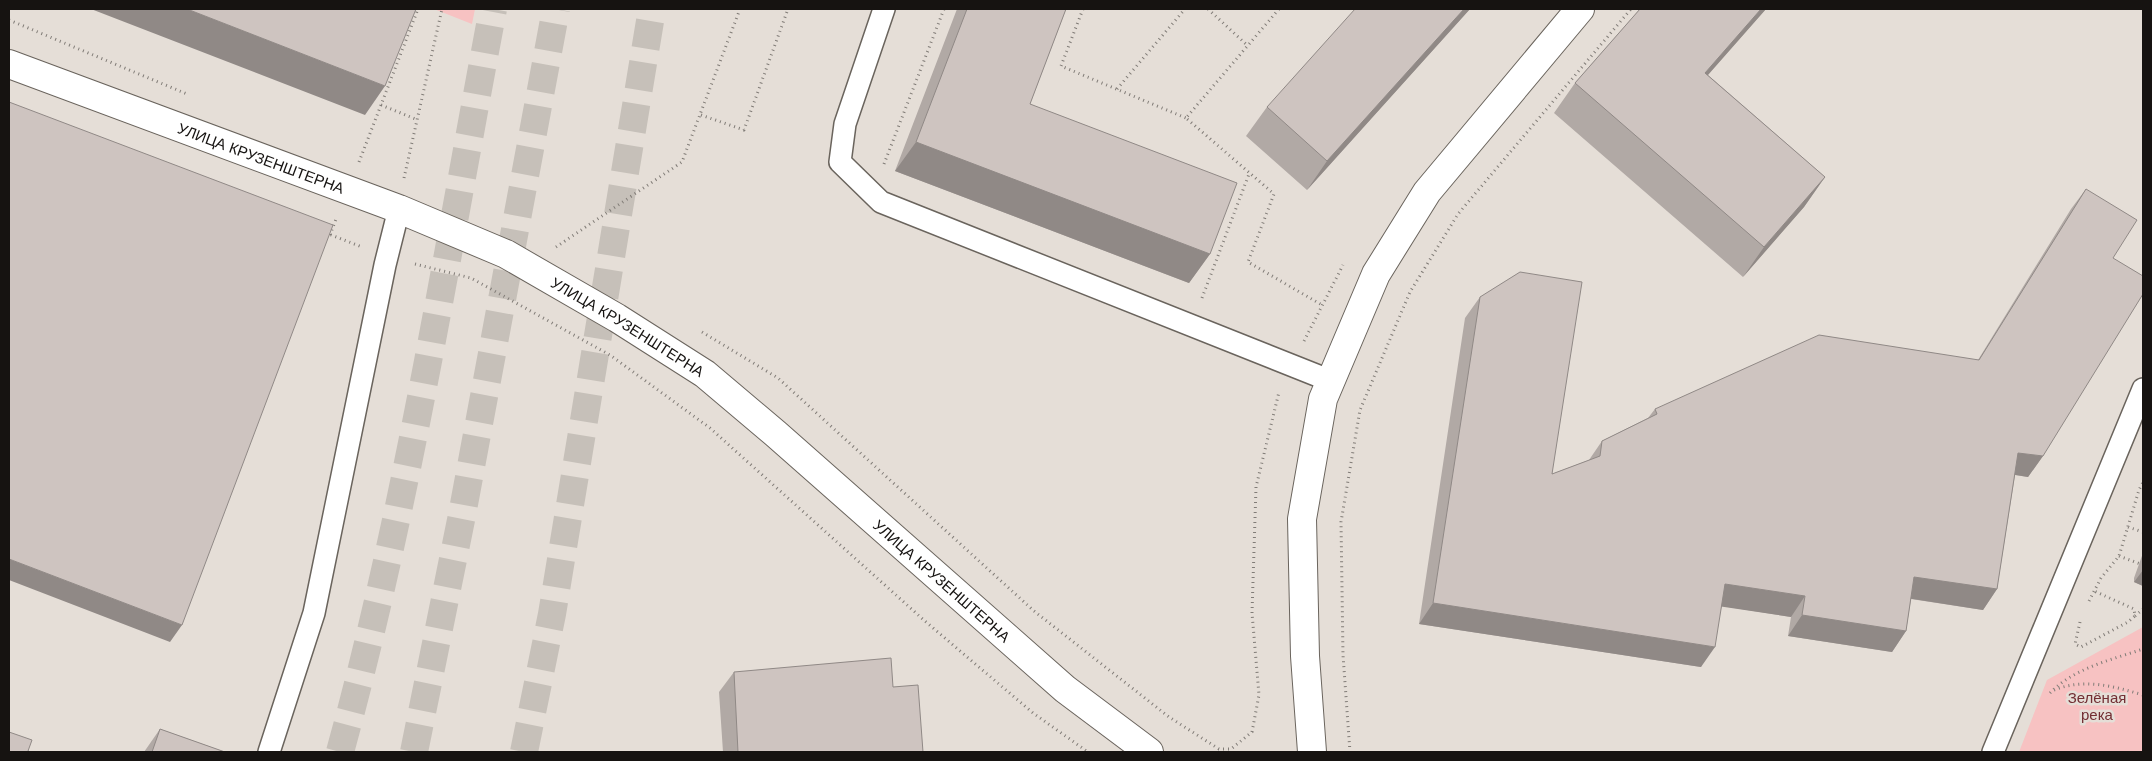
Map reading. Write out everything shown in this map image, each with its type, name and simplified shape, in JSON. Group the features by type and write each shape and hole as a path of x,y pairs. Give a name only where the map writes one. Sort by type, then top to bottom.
{"street":[{"path":"1312,752 1305,656 1302,519 1323,399 1376,274 1426,192 1580,9"},
{"name":"УЛИЦА КРУЗЕНШТЕРНА","path":"9,64 399,209 506,254 617,318 705,374 776,434 1065,689 1149,752"}],"lane":[{"path":"884,9 845,124 840,162 881,202 1331,381"},
{"path":"269,752 314,613 386,257 399,209"},
{"path":"1993,752 2143,389"}],"path":[{"path":"330,235 418,9"},
{"path":"399,209 403,182 442,9"},
{"path":"555,247 682,162 740,9"},
{"path":"701,115 744,130 788,9"},
{"path":"882,168 944,9"},
{"path":"1083,9 1061,66 1186,118 1274,194 1248,262 1322,306"},
{"path":"1117,89 1185,9"},
{"path":"1208,9 1248,46"},
{"path":"1186,118 1279,9"},
{"path":"1350,752 1343,654 1341,522 1360,410 1410,292 1458,214 1630,9"},
{"path":"381,105 418,120"},
{"path":"1194,295 1204,299 1249,174"},
{"path":"321,231 386,257 471,278 610,355 710,428 933,628 1033,713 1088,752"},
{"path":"2085,608 2101,578 2119,556 2138,490 2143,482"},
{"path":"2128,527 2143,532"},
{"path":"2119,556 2143,565"},
{"path":"2094,591 2134,608 2135,616"},
{"path":"2081,616 2075,644 2081,647 2128,622 2143,609"},
{"path":"2046,699 2050,692 2065,679 2082,670 2143,648"},
{"path":"2050,692 2071,684 2094,684 2143,695"}],"green space":[{"path":"434,9 475,9 472,24"},
{"name":"Зелёная река","path":"2143,627 2143,752 2019,752 2047,680"}],"building":[{"path":"187,9 416,9 385,86"},
{"path":"967,9 1066,9 1030,104 1237,183 1210,254 916,142"},
{"path":"1355,9 1464,9 1327,161 1267,107"},
{"path":"1640,9 1761,9 1705,73 1825,177 1764,247 1575,83"},
{"path":"9,102 333,225 182,625 9,559"},
{"path":"2086,189 2137,220 2113,258 2143,276 2143,294 2043,456 2018,453 1997,589 1914,577 1906,631 1802,615 1805,596 1725,584 1715,647 1433,603 1480,297 1520,272 1582,282 1552,474 1600,456 1602,441 1657,414 1655,409 1819,335 1979,360"},
{"path":"891,658 893,687 918,685 923,752 738,752 734,672"},
{"path":"160,729 225,752 152,752"},
{"path":"9,732 32,740 28,751 31,752 9,752"}],"tunnel":[{"path":"340,752 386,568 442,289 493,9"},
{"path":"414,752 462,515 556,9"},
{"path":"524,752 552,614 652,9"}]}
